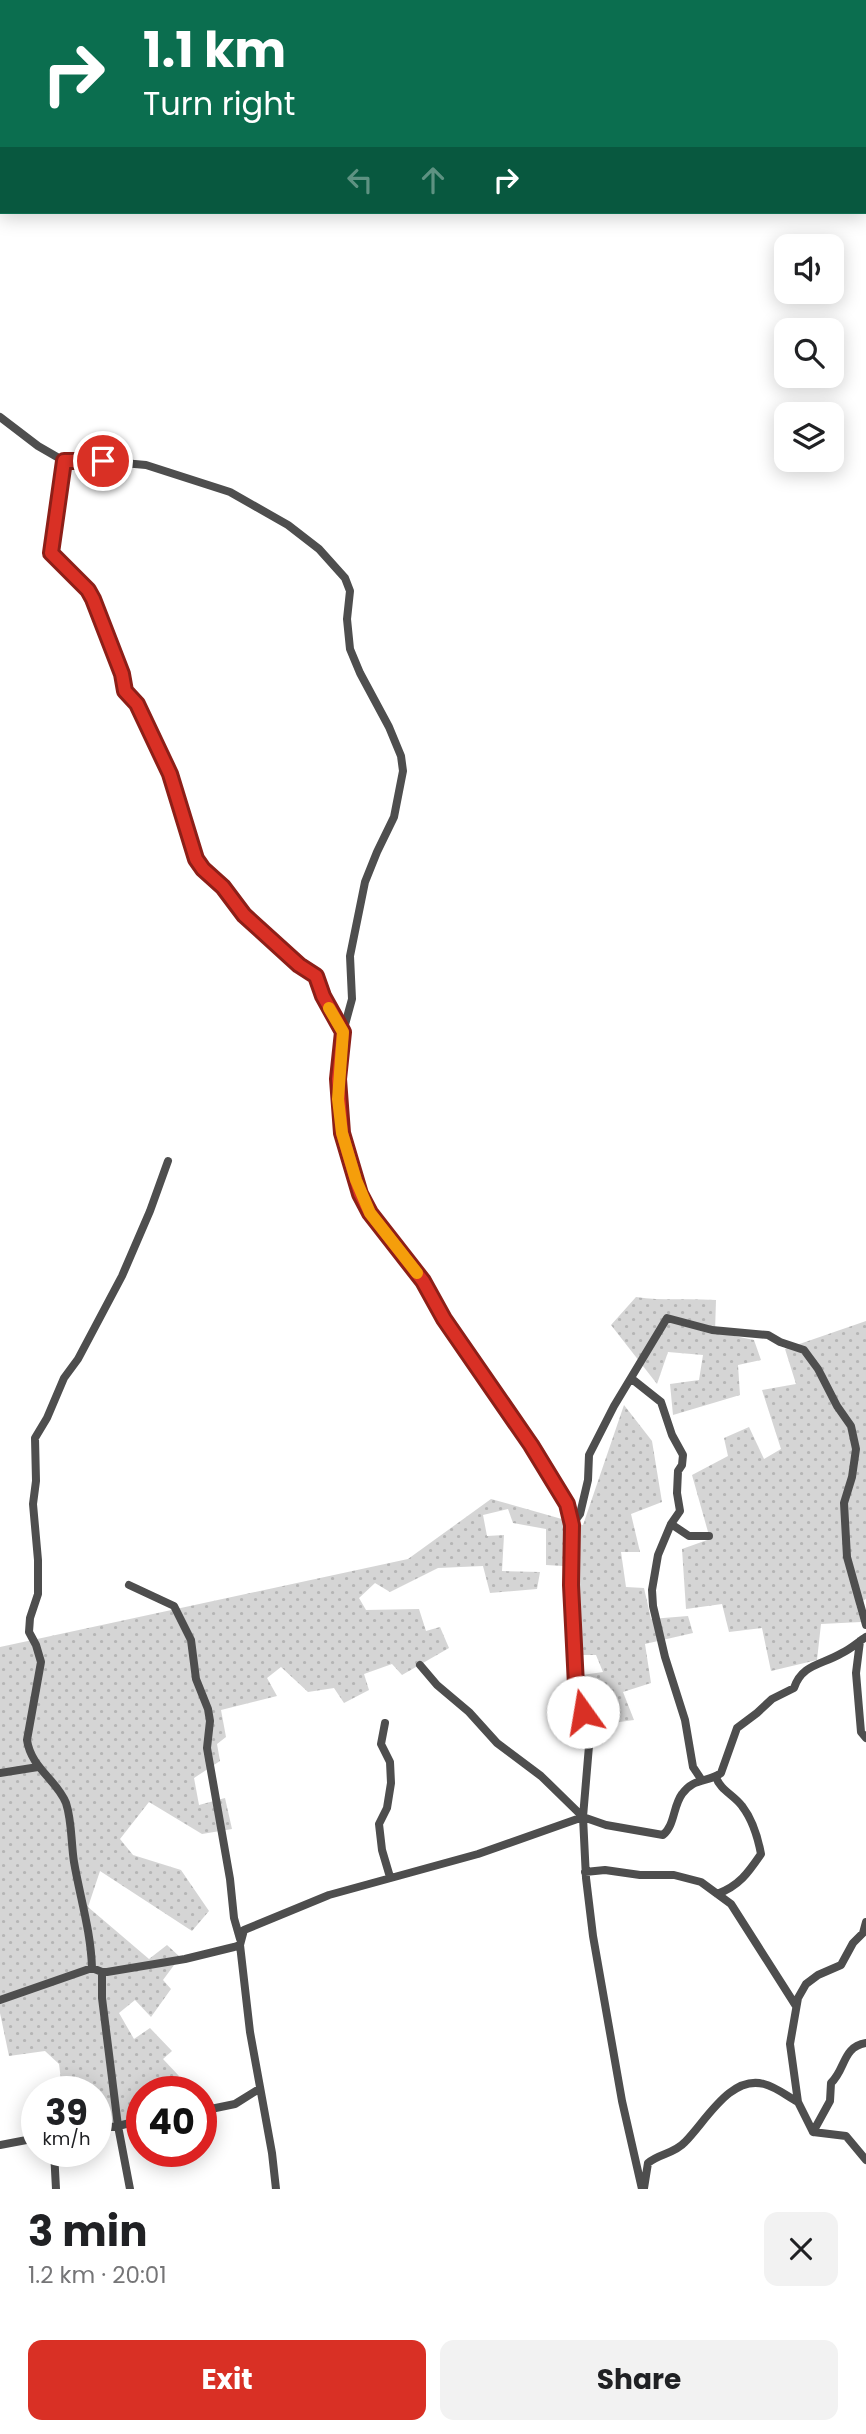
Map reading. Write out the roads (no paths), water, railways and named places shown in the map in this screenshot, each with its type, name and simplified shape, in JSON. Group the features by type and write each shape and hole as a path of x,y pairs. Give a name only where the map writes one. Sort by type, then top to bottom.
{"street":[{"path":"0,416 38,446 64,461 89,460 146,465 230,492 288,525 319,549 345,578 350,590 347,620 349,649 390,727 401,755 403,771 394,817 365,882 350,959 352,999 343,1032 338,1079 342,1133 364,1202 375,1221 423,1281 444,1319 531,1445 563,1495 572,1525 571,1585 576,1685 590,1739 583,1817 585,1872 593,1936 622,2101 643,2189"},
{"path":"64,461 51,553 88,590 93,599 122,674 125,691 137,704 170,774 196,859 223,887 244,915 299,965 316,976 323,996 343,1032"},
{"path":"92,1968 92,1947 65,1801 28,1750 27,1740 41,1662 29,1632 30,1618 38,1594 33,1504 36,1482 35,1438 47,1418 64,1378 79,1359 122,1276 168,1161"},
{"path":"572,1525 580,1514 589,1455 614,1406 667,1318 712,1330 768,1335 804,1350 851,1426 856,1449 852,1477 844,1503 847,1557 866,1625"},
{"path":"632,1379 660,1402 672,1435 683,1455 678,1471 680,1511 671,1524 658,1555 652,1590 665,1657 685,1720 694,1766 701,1779"},
{"path":"671,1524 689,1536 709,1536"},
{"path":"129,1585 174,1606 191,1640 196,1679 208,1709 210,1721 207,1748 240,1943 276,2189"},
{"path":"420,1665 437,1685 469,1712 496,1743 541,1776 583,1817 606,1825 663,1835 668,1831 679,1797 701,1779 716,1777 725,1764 737,1728 772,1699 793,1688 797,1677 807,1669 844,1653 863,1639"},
{"path":"863,1639 856,1672 861,1732 866,1738"},
{"path":"385,1723 381,1744 390,1762 391,1783 387,1808 379,1824 382,1850 390,1877"},
{"path":"0,1773 38,1767"},
{"path":"716,1777 718,1784 743,1807 758,1838 761,1854 745,1877 731,1889 717,1894"},
{"path":"240,1943 244,1930 255,1924 329,1895 478,1854 583,1817"},
{"path":"585,1872 605,1870 640,1875 674,1875 701,1882 731,1904 796,2006"},
{"path":"813,2132 798,2102 790,2044 796,2006 806,1984 818,1975 841,1965 853,1943 863,1933 866,1922"},
{"path":"0,2000 92,1968 102,1972 185,1959 240,1943"},
{"path":"102,1972 102,1998 118,2126 130,2189"},
{"path":"813,2132 830,2101 831,2083 837,2077 848,2053 854,2046 866,2043"},
{"path":"643,2189 649,2163 656,2157 670,2154 684,2144 737,2087 753,2082 766,2084 798,2102"},
{"path":"217,2108 235,2104 260,2088"},
{"path":"112,2127 126,2124"},
{"path":"813,2132 846,2136 866,2160"},
{"path":"0,2145 21,2141"},
{"path":"55,2167 56,2189"}]}
